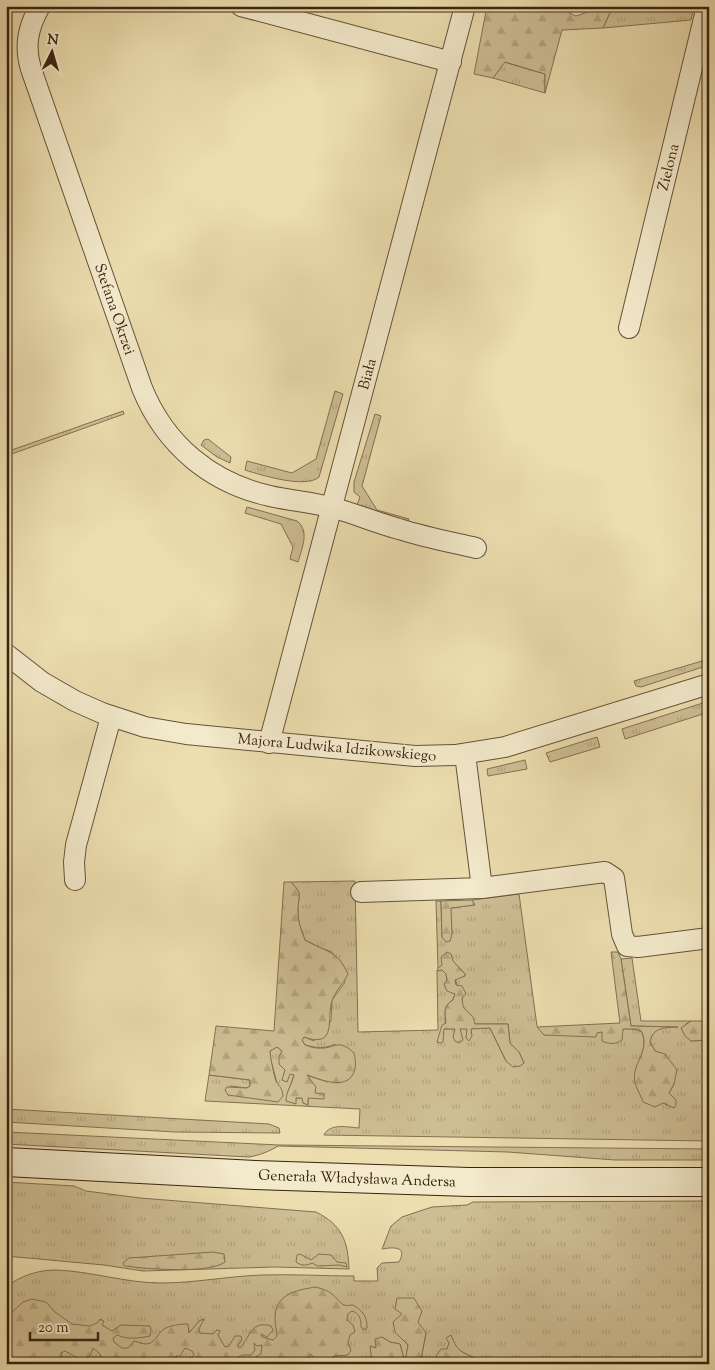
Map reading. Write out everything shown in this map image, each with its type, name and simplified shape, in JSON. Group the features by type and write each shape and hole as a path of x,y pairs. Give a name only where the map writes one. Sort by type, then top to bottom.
{"main road":[{"name":"Generała Władysława Andersa","path":"6,1162 255,1175 469,1182 709,1182"}],"street":[{"name":"Stefana Okrzei","path":"40,6 30,25 27,38 27,55 30,69 142,388 153,411 168,434 186,454 205,469 258,493 331,507 397,529 476,548"},
{"path":"241,6 451,62"},
{"name":"Biała","path":"269,743 465,6"},
{"name":"Zielona","path":"629,328 707,6"},
{"name":"Majora Ludwika Idzikowskiego","path":"6,654 53,688 75,701 111,717 145,727 171,732 269,743 415,756 465,754 519,744 709,684"},
{"path":"75,880 74,862 76,845 111,717"},
{"path":"465,754 482,888"},
{"path":"361,892 482,888 606,872 614,878 622,934 627,946 638,947 709,938"}],"green space":[{"path":"487,6 554,6 576,16 606,6 613,6 603,28 562,30 545,93 545,74 505,62 493,78 474,74"},
{"path":"613,6 694,6 691,20 603,28"},
{"path":"504,62 545,74 545,93 493,78"},
{"path":"335,391 343,394 319,477 304,482 272,478 245,470 247,461 292,473 316,459"},
{"path":"123,411 124,414 6,456 6,452"},
{"path":"375,414 381,416 362,486 377,510 409,519 407,524 357,505 360,497 354,492 354,482"},
{"path":"208,439 231,457 230,463 217,457 201,445 204,440"},
{"path":"247,507 297,521 301,525 304,540 298,562 290,559 293,547 281,524 245,513"},
{"path":"709,659 709,665 641,687 636,686 634,681"},
{"path":"709,701 709,712 625,739 622,729"},
{"path":"597,737 600,747 550,762 546,753"},
{"path":"525,760 527,769 488,776 487,769"},
{"path":"355,881 358,1032 438,1030 437,971 442,970 446,974 447,980 455,994 453,1000 445,1009 444,1029 490,1028 506,1061 524,1063 519,1052 510,1043 508,1024 475,1024 462,1005 462,998 455,979 465,976 465,974 453,961 438,968 436,901 441,901 442,937 452,934 450,908 474,905 472,900 519,894 537,1026 544,1035 596,1033 625,1029 642,1032 644,1046 636,1068 669,1093 674,1084 650,1042 656,1030 670,1027 631,1026 621,959 632,958 641,1021 691,1021 686,1024 691,1041 709,1040 709,1141 324,1135 335,1127 359,1128 360,1109 205,1101 209,1075 250,1080 250,1086 247,1088 230,1086 228,1095 277,1083 270,1051 277,1047 282,1051 286,1068 290,1073 294,1074 287,1094 287,1101 295,1103 296,1098 303,1098 303,1103 308,1104 308,1097 315,1093 306,1075 328,1082 335,1044 328,1047 317,1047 305,1045 302,1040 304,1037 314,1041 331,1021 332,1000 345,982 332,952 305,940 298,916 299,894 291,882"},
{"path":"284,882 291,882 297,889 299,896 298,916 305,940 330,952 340,960 348,974 332,1001 326,1035 322,1039 315,1040 304,1037 302,1040 305,1045 314,1048 340,1045 348,1048 354,1053 355,1069 352,1076 341,1082 327,1081 307,1075 316,1087 315,1093 324,1094 324,1099 308,1098 308,1105 303,1103 302,1098 296,1098 296,1104 286,1101 294,1075 290,1074 287,1082 282,1080 285,1070 279,1064 279,1056 282,1051 277,1047 270,1051 275,1078 283,1093 278,1102 228,1095 225,1090 227,1087 247,1088 250,1086 250,1080 209,1075 216,1026 274,1031"},
{"path":"472,900 475,905 451,908 452,934 450,941 446,942 442,937 441,901"},
{"path":"447,952 451,954 453,961 465,974 465,976 455,980 456,985 462,986 466,994 462,998 464,1008 473,1017 475,1024 508,1024 510,1043 519,1052 524,1063 520,1066 513,1067 506,1061 490,1028 471,1029 472,1036 469,1041 466,1038 467,1029 460,1029 463,1040 459,1043 453,1037 455,1029 444,1029 443,1042 437,1042 442,1025 446,1023 446,1007 453,1000 455,994 447,991 444,984 447,980 446,974 442,970 437,971 442,965 441,957"},
{"path":"611,952 618,952 621,959 631,1026 678,1027 664,1028 656,1031 651,1037 650,1042 655,1051 665,1054 677,1070 674,1084 669,1093 676,1100 674,1108 663,1103 655,1107 643,1102 637,1088 634,1076 644,1046 642,1032 636,1029 623,1029 622,1040 612,1044 602,1041 602,1032 597,1033 596,1037 544,1035 537,1027 620,1023"},
{"path":"691,1021 709,1021 709,1040 691,1041 685,1036 681,1028"},
{"path":"6,1109 269,1124 279,1128 280,1133 175,1132 6,1122"},
{"path":"6,1132 279,1145 709,1149 709,1160 615,1160 508,1152 278,1146 264,1153 249,1157 6,1144"},
{"path":"6,1182 74,1186 86,1191 140,1198 316,1212 338,1228 345,1242 349,1269 274,1267 143,1271 104,1265 6,1256"},
{"path":"709,1201 709,1364 475,1364 473,1357 449,1343 447,1349 435,1364 420,1364 426,1333 402,1314 395,1332 408,1345 405,1364 400,1344 390,1342 382,1337 376,1349 371,1346 373,1363 364,1359 362,1364 6,1364 6,1287 36,1272 55,1270 82,1272 134,1281 161,1283 274,1275 354,1276 354,1281 378,1281 377,1268 382,1263 399,1262 402,1253 398,1249 382,1249 391,1226 402,1217 432,1207 467,1205 473,1202"},
{"path":"213,1252 224,1254 225,1262 206,1268 177,1270 125,1266 123,1264 129,1258"},
{"path":"300,1254 311,1260 319,1254 331,1255 337,1262 346,1263 347,1267 339,1265 318,1266 312,1263 302,1265 296,1262 297,1255"},
{"path":"316,1287 330,1293 343,1305 353,1305 356,1307 364,1314 367,1324 367,1328 364,1330 361,1327 357,1314 352,1311 348,1314 347,1320 353,1325 355,1332 350,1335 348,1342 351,1350 348,1355 335,1356 323,1363 317,1361 311,1354 308,1364 290,1364 289,1359 287,1359 280,1364 265,1364 263,1361 263,1364 255,1364 257,1356 261,1354 262,1345 257,1346 254,1343 255,1350 251,1355 242,1355 235,1359 208,1364 190,1364 189,1360 194,1355 192,1351 185,1348 180,1356 176,1356 176,1361 183,1362 183,1364 118,1364 115,1359 109,1363 102,1359 100,1354 93,1348 90,1356 83,1361 65,1351 61,1353 62,1359 52,1364 6,1364 6,1318 23,1302 32,1299 46,1302 55,1312 72,1324 90,1326 97,1323 100,1319 104,1321 102,1325 112,1331 121,1325 150,1326 150,1336 129,1338 117,1335 113,1338 114,1342 122,1348 128,1348 134,1341 149,1344 164,1329 173,1326 188,1324 189,1333 199,1321 204,1319 199,1329 200,1333 213,1334 217,1330 220,1331 218,1335 225,1347 229,1346 235,1336 241,1336 242,1340 238,1345 239,1348 252,1330 260,1325 271,1326 273,1330 267,1337 261,1334 262,1337 273,1340 277,1336 276,1311 282,1299 294,1292"},
{"path":"397,1298 414,1298 422,1311 418,1322 426,1333 420,1364 362,1364 364,1359 372,1363 370,1346 376,1348 375,1339 382,1337 390,1342 400,1344 405,1363 408,1345 395,1332 393,1322 402,1314 395,1309"},
{"path":"451,1335 459,1349 473,1357 475,1364 435,1364 438,1360 436,1356 441,1349 447,1349 449,1343 446,1338"}]}
